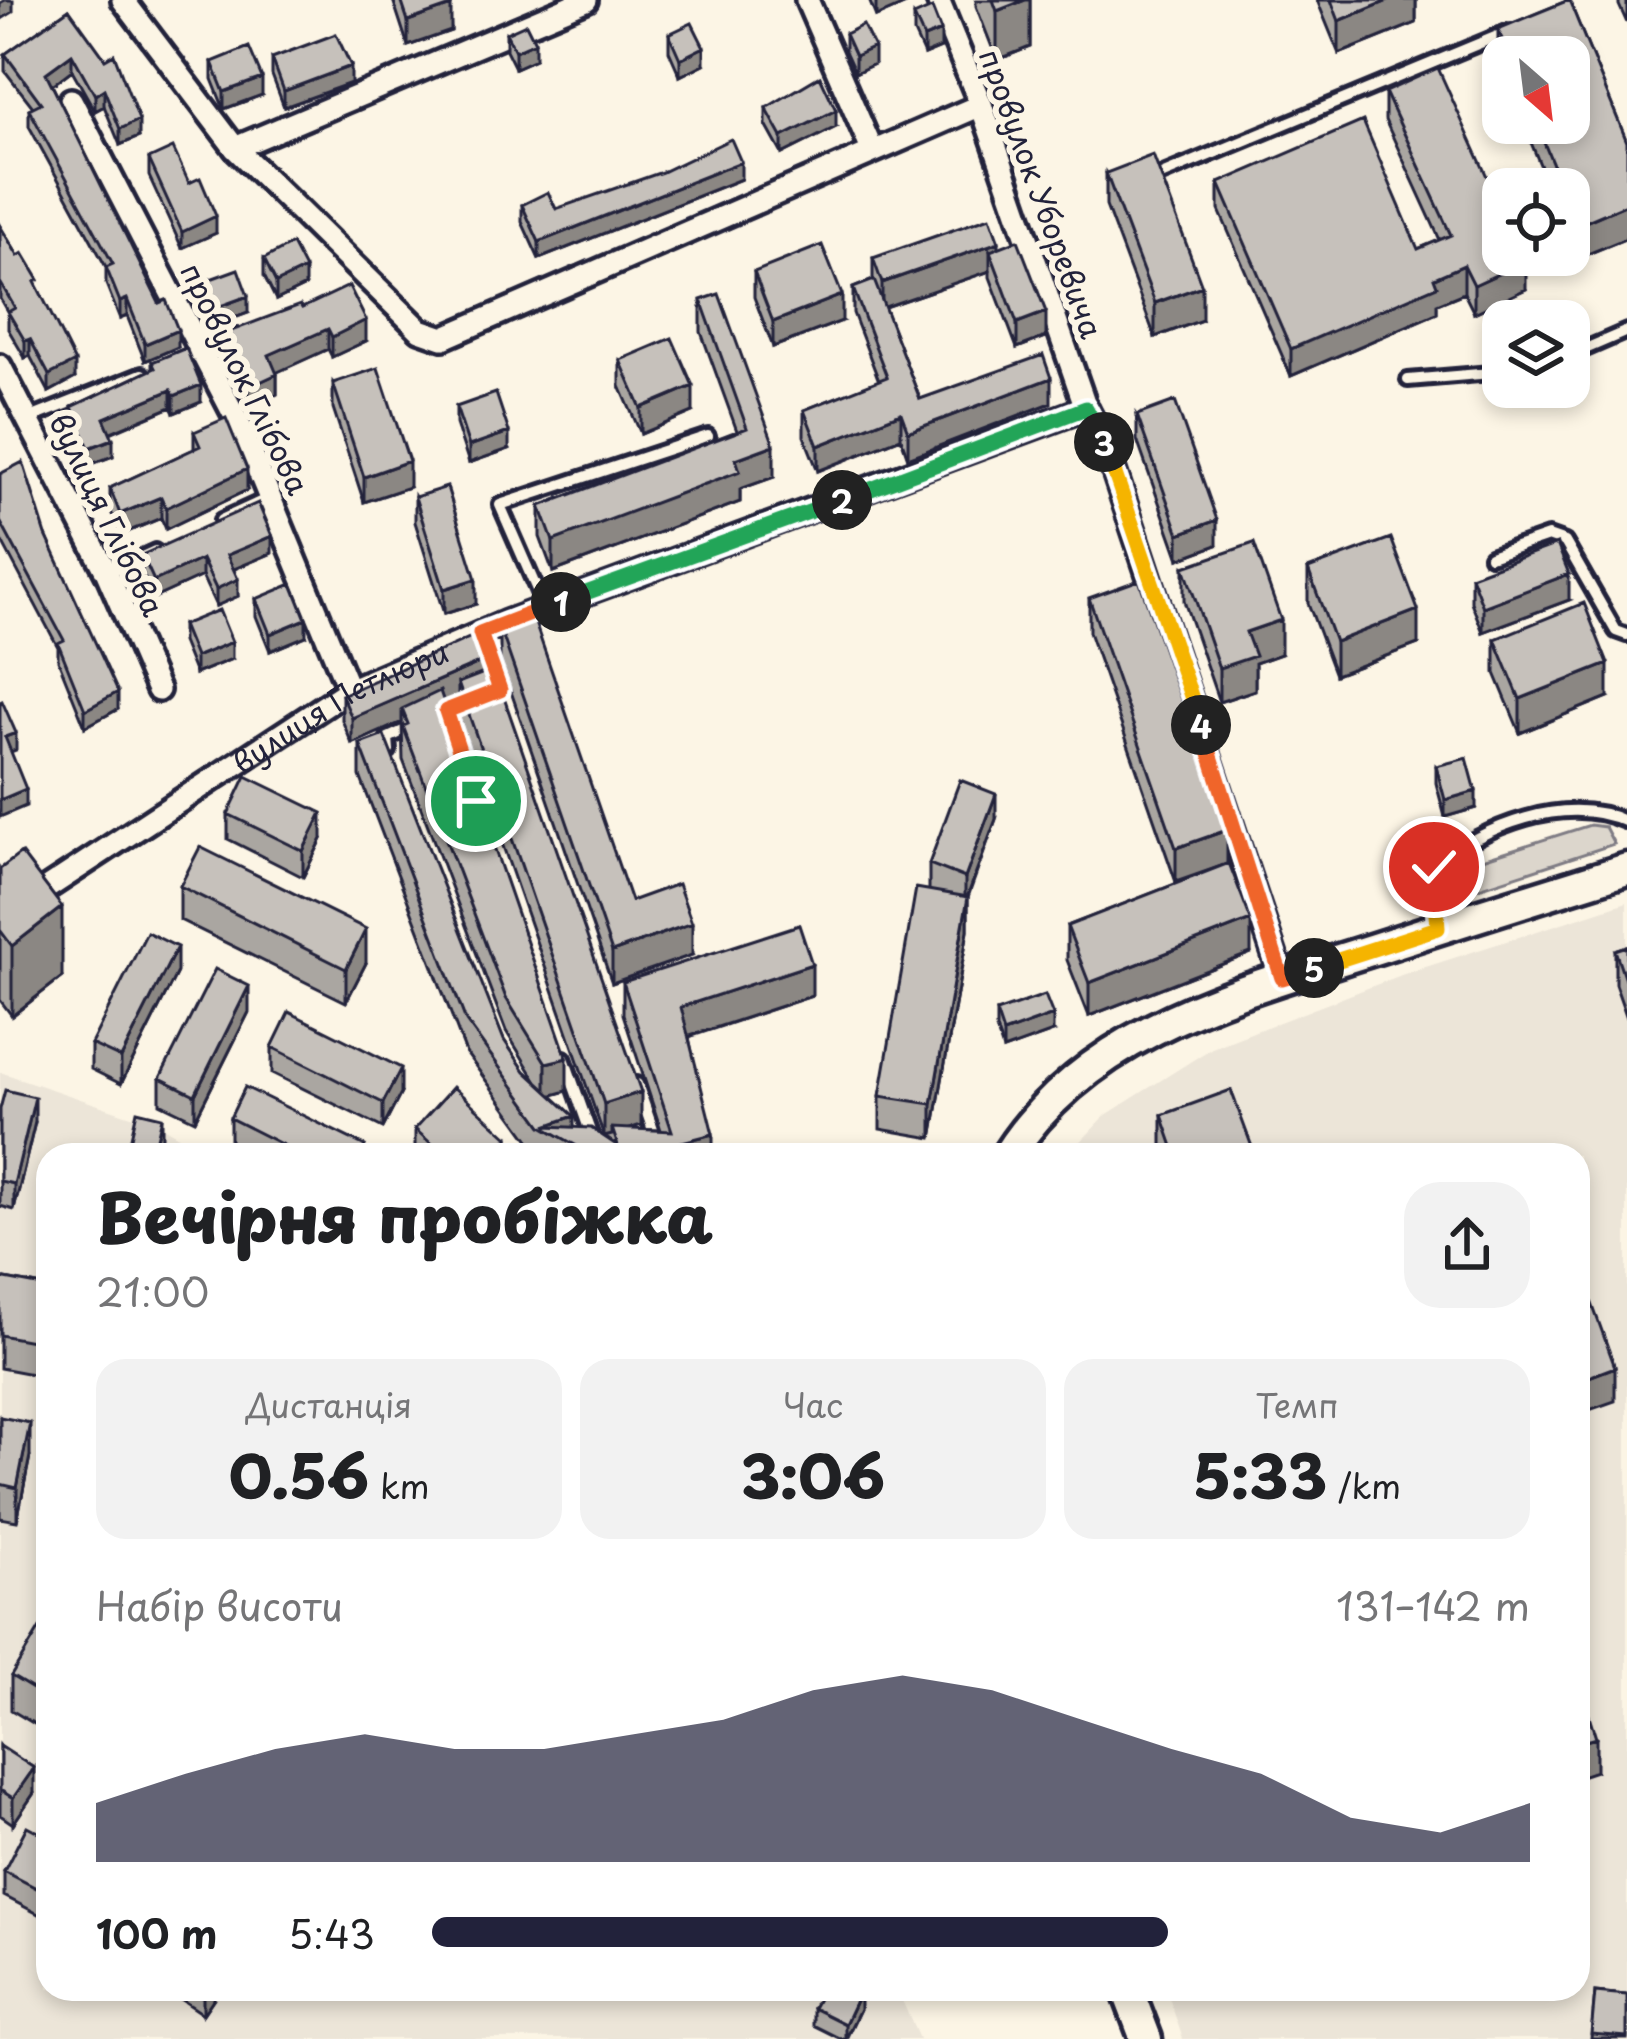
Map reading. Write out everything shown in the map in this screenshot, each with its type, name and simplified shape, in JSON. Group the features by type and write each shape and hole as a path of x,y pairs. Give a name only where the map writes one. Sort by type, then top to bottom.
{"main road":[{"path":"1017,1143 1048,1099 1090,1065 1187,1012 1627,869"},
{"path":"1132,2001 1146,2039"}],"street":[{"path":"122,0 235,148 420,329 443,338 981,105"},
{"path":"235,148 586,0"},
{"path":"807,0 872,150"},
{"name":"провулок Уборевича","path":"938,0 981,105 1086,408"},
{"name":"провулок Глібова","path":"71,100 204,350 272,496 349,690"},
{"name":"вулиця Глібова","path":"0,366 107,573 158,690"},
{"path":"1086,408 1105,444 1282,978"},
{"name":"вулиця Петлюри","path":"7,915 349,690 545,608 1086,408"},
{"path":"0,882 7,915"}],"lane":[{"path":"1161,175 1522,25"},
{"path":"1590,347 1627,331"},
{"path":"28,419 243,333"},
{"path":"1408,380 1482,374"},
{"path":"545,608 500,505 708,436"},
{"path":"210,525 272,496"},
{"path":"1490,556 1548,536 1565,542 1616,631 1627,635"},
{"path":"107,573 169,544"},
{"path":"480,633 500,690 482,697"},
{"path":"396,769 388,738 427,720"},
{"path":"1438,928 1434,867 1464,842 1535,817 1580,808 1627,822"},
{"path":"556,1036 595,1143"},
{"path":"631,1066 654,1133 634,1140"},
{"path":"572,1133 592,1143"}],"shaded area":[{"path":"1590,825 1605,827 1614,844 1473,890 1466,874 1473,862"},
{"path":"1627,902 1627,2039 1183,2039 1170,2001 1590,2001 1590,1143 1079,1143 1106,1115 1212,1048 1404,974"},
{"path":"0,1072 161,1126 190,1143 36,1143 36,2001 902,2001 919,2039 0,2039"}],"building":[{"path":"401,0 449,0 451,6 408,21"},
{"path":"993,0 1025,0 997,11"},
{"path":"1331,0 1390,0 1339,21"},
{"path":"1569,0 1584,36 1501,36 1498,29"},
{"path":"932,8 941,31 924,38 914,16"},
{"path":"69,9 105,59 114,54 139,120 120,129 104,89 95,95 72,54 46,73 159,303 166,300 178,330 145,344 127,299 120,302 106,267 113,264 29,109 41,103 5,54"},
{"path":"692,23 704,47 680,59 669,34"},
{"path":"526,24 535,42 515,51 506,33"},
{"path":"863,25 874,47 855,56 845,34"},
{"path":"336,34 351,66 284,91 272,58"},
{"path":"249,47 262,78 224,92 212,62"},
{"path":"1590,51 1627,142 1627,204 1590,220 1590,168 1554,168 1545,144 1590,144"},
{"path":"1438,68 1483,168 1482,276 1494,276 1474,285 1464,265 1434,278 1437,286 1291,349 1219,183 1363,121 1418,249 1451,235 1385,92"},
{"path":"820,76 836,110 782,137 766,108"},
{"path":"731,139 741,162 539,242 522,205 548,192 556,209 662,172"},
{"path":"173,148 189,183 200,178 216,216 182,232 149,159"},
{"path":"1153,155 1202,286 1155,303 1106,173"},
{"path":"990,217 999,242 882,283 873,258"},
{"path":"0,226 39,280 35,282 75,362 49,375 30,339 25,341 8,312 15,308 0,282"},
{"path":"1018,240 1046,312 1017,323 990,251"},
{"path":"292,244 305,269 276,283 264,259"},
{"path":"822,245 842,295 773,322 754,272"},
{"path":"238,269 248,296 215,308 205,281"},
{"path":"874,280 920,399 1043,355 1051,378 908,432 901,413 818,446 804,410 887,377 853,288"},
{"path":"349,286 366,320 332,337 328,329 269,355 277,374 249,387 223,334 302,308"},
{"path":"719,294 774,445 736,459 740,471 553,541 540,506 747,428 701,300"},
{"path":"672,338 693,386 641,408 620,360"},
{"path":"186,348 201,385 174,396 171,390 104,418 113,439 89,448 72,407"},
{"path":"378,368 409,461 364,477 333,383"},
{"path":"496,393 509,432 469,446 456,407"},
{"path":"1175,401 1217,520 1179,534 1137,415"},
{"path":"226,418 247,469 166,508 161,497 120,514 110,488 200,446 194,432"},
{"path":"23,462 46,535 118,692 85,710 58,643 64,640 0,521 0,474"},
{"path":"447,487 476,579 444,589 415,497"},
{"path":"258,503 272,536 227,555 238,579 216,589 202,559 154,581 142,555"},
{"path":"1391,538 1418,610 1335,642 1308,569"},
{"path":"1254,543 1281,620 1246,632 1255,656 1219,668 1184,567"},
{"path":"1557,544 1569,574 1483,607 1471,576"},
{"path":"1139,580 1227,830 1176,848 1089,598"},
{"path":"292,584 306,619 270,634 256,599"},
{"path":"1584,603 1608,664 1520,699 1495,639"},
{"path":"219,610 232,642 195,657 182,625"},
{"path":"533,617 631,901 678,884 692,923 612,952 500,628"},
{"path":"476,635 488,659 352,718 342,695"},
{"path":"494,669 641,1092 604,1104 458,683"},
{"path":"440,691 567,1058 546,1063 506,998 403,726 408,724 402,709"},
{"path":"0,702 16,733 5,737 26,789 0,800"},
{"path":"384,735 504,1040 525,1071 574,1116 546,1126 591,1128 614,1143 572,1143 542,1126 466,1021 360,744"},
{"path":"1467,758 1476,791 1445,800 1436,766"},
{"path":"246,776 322,813 303,851 228,814"},
{"path":"960,780 996,794 965,878 929,864"},
{"path":"200,847 366,929 346,969 180,886"},
{"path":"21,853 62,907 12,946 0,930 0,869"},
{"path":"1229,863 1251,920 1089,983 1067,926"},
{"path":"916,888 968,897 932,1104 880,1096"},
{"path":"799,925 812,964 681,1007 713,1134 678,1143 617,1143 612,1128 672,1131 623,982"},
{"path":"147,932 177,947 121,1058 91,1044"},
{"path":"1627,946 1627,985 1615,950"},
{"path":"215,969 249,986 195,1095 160,1078"},
{"path":"1045,995 1053,1015 1003,1033 996,1012"},
{"path":"289,1012 401,1068 383,1103 272,1047"},
{"path":"245,1087 359,1143 279,1143 230,1118"},
{"path":"453,1087 508,1137 503,1143 431,1143 415,1129"},
{"path":"5,1090 35,1097 14,1184 0,1181 0,1109"},
{"path":"1231,1090 1251,1143 1172,1143 1162,1115"},
{"path":"137,1111 162,1117 156,1143 130,1143"},
{"path":"0,1278 36,1285 36,1342 0,1335"},
{"path":"1590,1298 1615,1367 1590,1376"},
{"path":"0,1417 30,1423 17,1488 0,1484"},
{"path":"36,1635 36,1691 11,1676"},
{"path":"0,1746 34,1768 13,1798 0,1790"},
{"path":"27,1826 36,1831 36,1888 4,1871"},
{"path":"1595,1992 1627,1995 1627,2037 1591,2034"},
{"path":"817,2001 856,2001 845,2024 813,2008"}],"route":[{"path":"476,801 446,711 500,690 480,633 1086,408 1105,444 1282,978 1438,928 1432,895 1434,867"}]}
